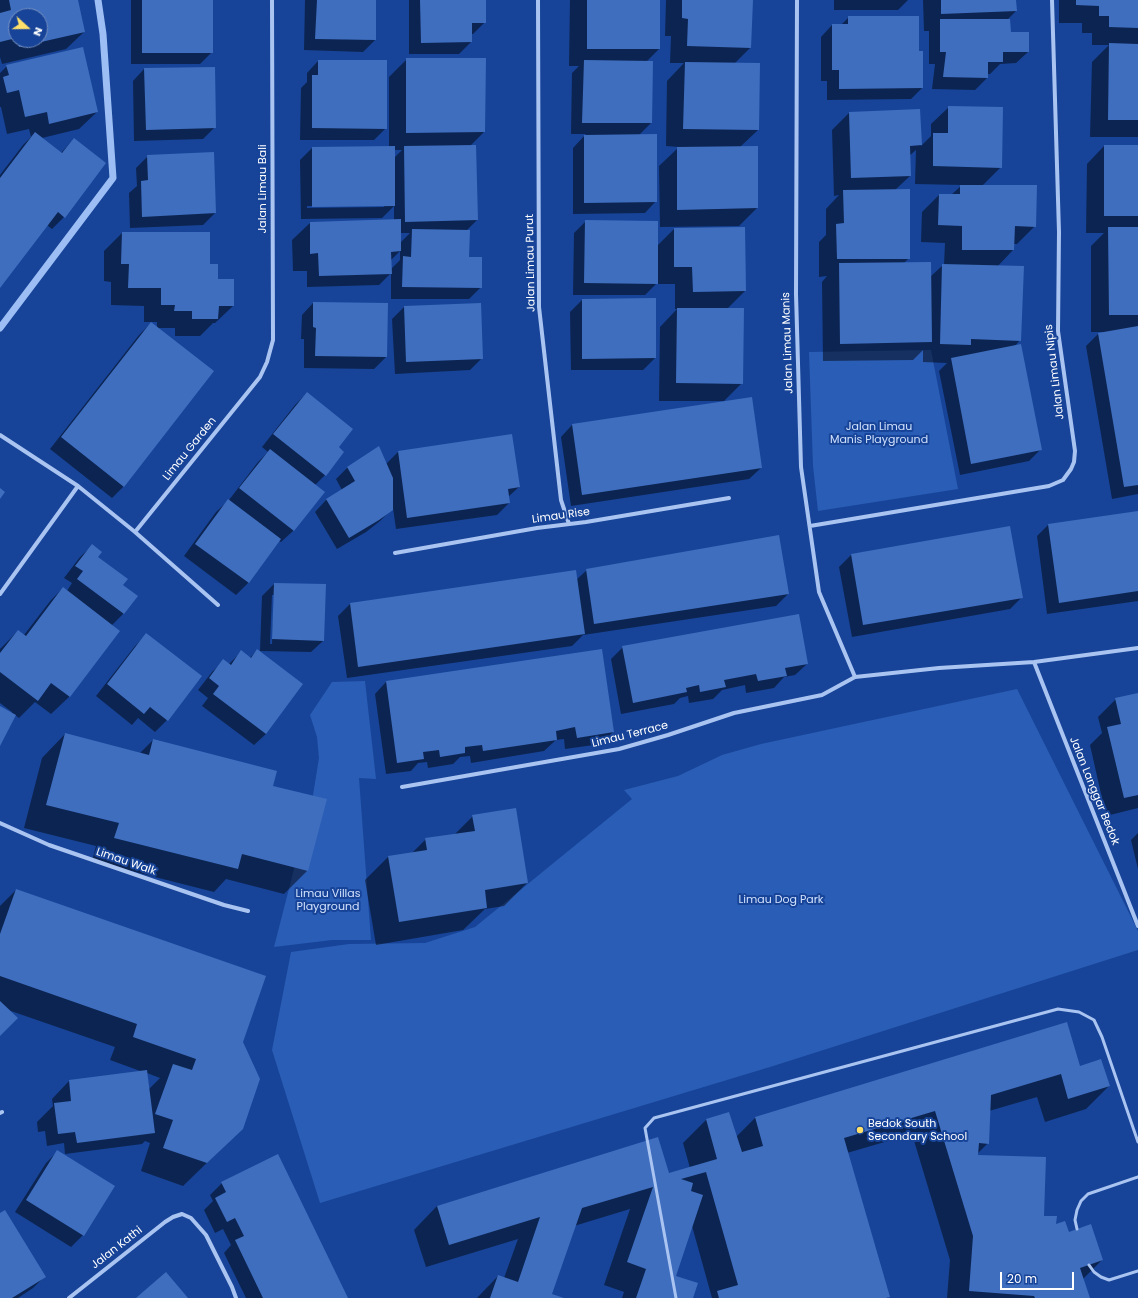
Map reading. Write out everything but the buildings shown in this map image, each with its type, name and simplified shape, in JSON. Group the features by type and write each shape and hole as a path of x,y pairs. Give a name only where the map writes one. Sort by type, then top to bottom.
{"street":[{"name":"Jalan Limau Bali","path":"260,376 267,362 272,340 272,0"},
{"name":"Jalan Limau Purut","path":"538,0 539,307 561,500 569,524"},
{"name":"Jalan Limau Manis","path":"796,0 796,294 801,468 819,592 855,677"},
{"name":"Jalan Limau Nipis","path":"810,526 1049,486 1063,480 1071,469 1074,462 1075,451 1058,331 1059,232 1052,0"},
{"name":"Limau Garden","path":"135,532 260,376"},
{"path":"0,435 78,486 135,532 218,605"},
{"path":"0,594 78,486"},
{"name":"Limau Rise","path":"395,553 537,528 729,498"},
{"path":"855,677 938,668 1034,662 1138,648"},
{"name":"Jalan Langgar Bedok","path":"1034,662 1138,926"},
{"name":"Limau Terrace","path":"402,787 619,749 668,735 734,713 822,694 855,677"},
{"name":"Limau Walk","path":"0,823 49,845 248,912"},
{"name":"Jalan Kathi","path":"69,1298 165,1222 178,1214 191,1218 206,1235 236,1298"}],"lane":[{"path":"676,1298 645,1128 654,1118 1058,1008 1078,1012 1094,1020 1102,1037 1138,1142"},
{"path":"1077,1229 1077,1210 1081,1201 1088,1194 1138,1177"},
{"path":"1089,1265 1100,1277 1109,1280 1138,1271"}],"green space":[{"name":"Jalan Limau Manis Playground","path":"931,350 958,489 818,511 813,466 809,352"},
{"name":"Limau Villas Playground","path":"365,681 376,779 359,778 371,940 332,940 274,947 313,795 319,758 317,737 310,715 332,682"},
{"name":"Limau Dog Park","path":"1017,689 1138,931 1138,950 770,1067 320,1203 272,1050 291,952 349,944 425,943 475,927 632,799 624,790 678,776 722,755 761,744"}],"waterway":[{"path":"0,328 113,178 103,34 98,0"}],"place":[{"name":"Bedok South Secondary School","path":"860,1130"}]}
